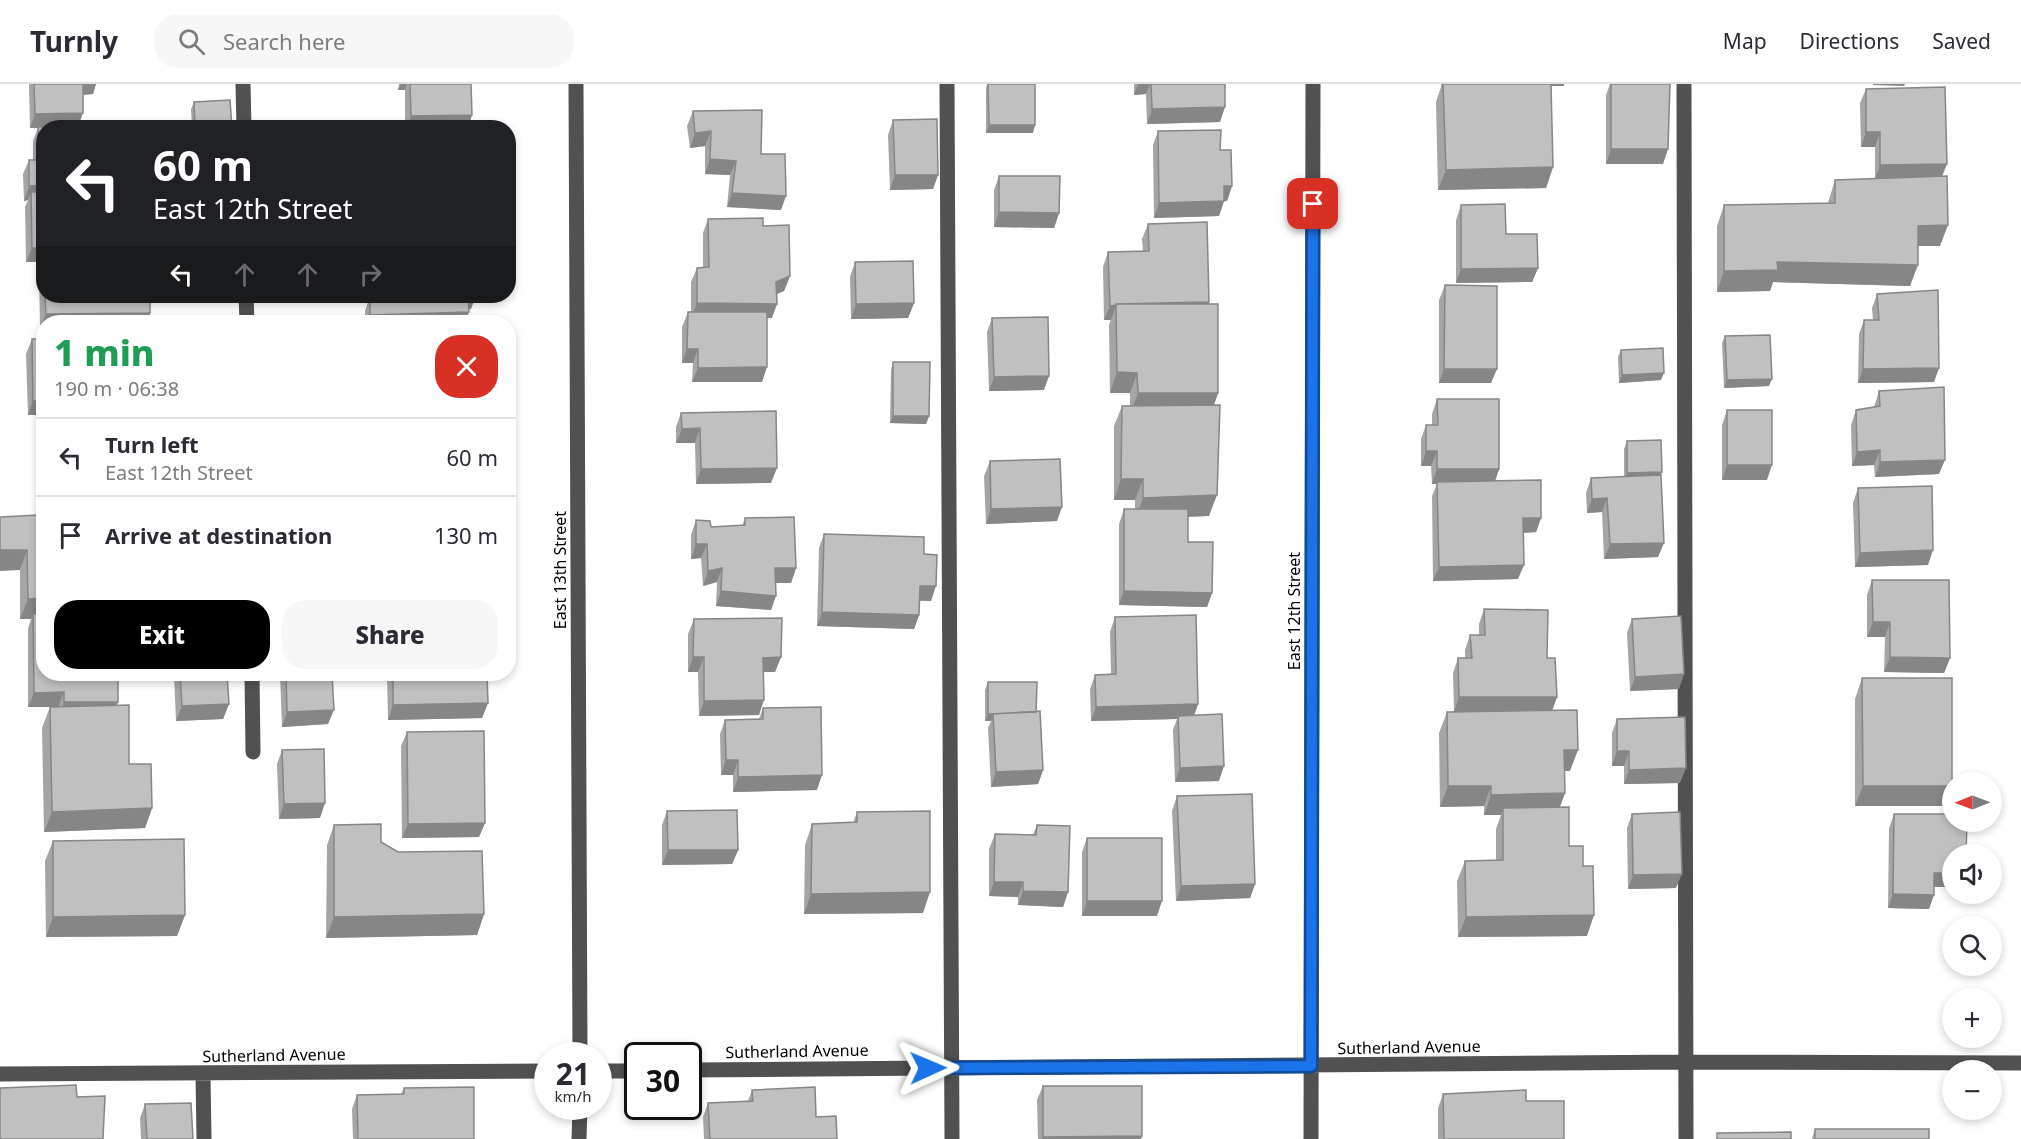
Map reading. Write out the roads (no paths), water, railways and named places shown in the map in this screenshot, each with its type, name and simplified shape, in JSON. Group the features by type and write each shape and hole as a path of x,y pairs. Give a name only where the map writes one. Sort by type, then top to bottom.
{"street":[{"path":"243,84 244,120"},
{"name":"East 13th Street","path":"576,84 580,1042"},
{"path":"947,84 952,1139"},
{"name":"East 12th Street","path":"1311,1139 1313,84"},
{"path":"1684,84 1686,1139"},
{"path":"252,681 253,752"},
{"name":"Sutherland Avenue","path":"702,1070 1686,1062 2021,1063"},
{"name":"Sutherland Avenue","path":"0,1074 534,1071"},
{"path":"203,1074 204,1139"},
{"path":"579,1139 580,1120"}]}
